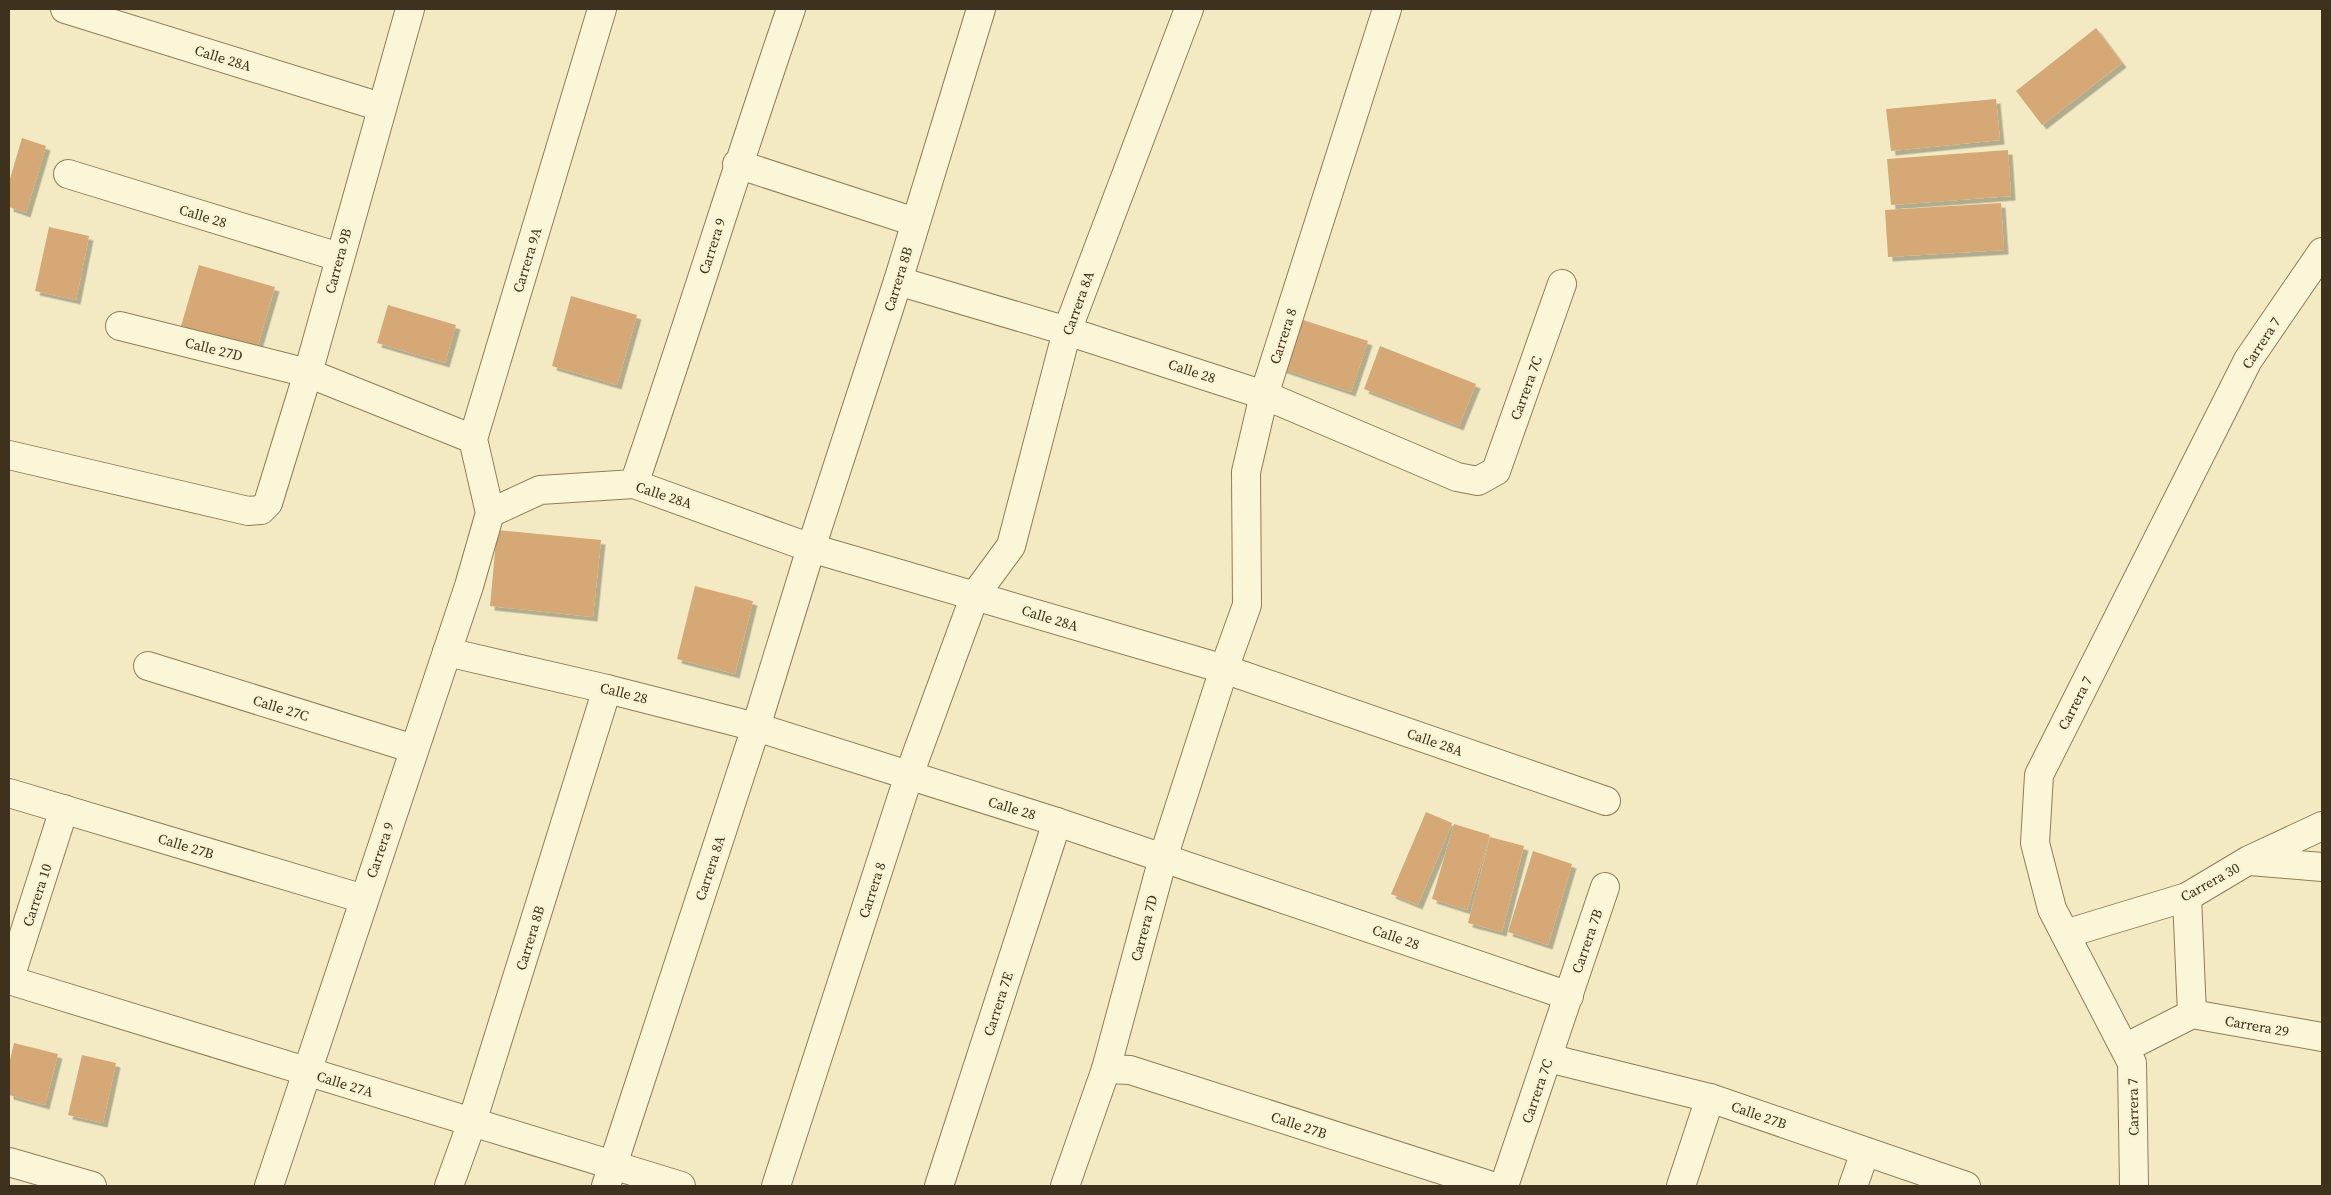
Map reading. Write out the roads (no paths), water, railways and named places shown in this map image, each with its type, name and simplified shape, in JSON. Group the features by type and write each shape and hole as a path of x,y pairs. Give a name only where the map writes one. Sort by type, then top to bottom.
{"street":[{"name":"Calle 28A","path":"65,9 381,107"},
{"name":"Carrera 9B","path":"9,455 248,511 261,510 268,503 308,373 410,9"},
{"name":"Carrera 9A","path":"490,513 474,439 602,9"},
{"name":"Carrera 9","path":"634,484 668,385 737,164 791,9"},
{"name":"Carrera 8B","path":"811,548 898,281 981,9"},
{"name":"Carrera 8A","path":"975,595 1011,546 1067,331 1189,9"},
{"name":"Carrera 8","path":"1224,669 1247,605 1246,472 1264,395 1387,9"},
{"path":"737,164 915,222"},
{"name":"Calle 28","path":"68,174 339,257"},
{"name":"Carrera 7","path":"2134,1186 2132,1063 2052,909 2035,843 2039,775 2248,360 2322,252"},
{"name":"Calle 28","path":"898,281 1067,331 1264,395 1457,477 1478,481"},
{"name":"Carrera 7C","path":"1478,481 1496,471 1562,284"},
{"name":"Calle 27D","path":"120,326 308,373"},
{"path":"308,373 474,439"},
{"name":"Calle 28A","path":"490,513 540,490 634,484 811,548 1224,669 1606,801"},
{"name":"Carrera 9","path":"269,1186 447,652 490,513"},
{"name":"Carrera 8A","path":"609,1176 756,727 811,548"},
{"name":"Carrera 8","path":"776,1186 909,775 975,595"},
{"name":"Calle 28","path":"447,652 608,689 756,727 1057,822 1569,996"},
{"name":"Calle 27C","path":"148,666 414,749"},
{"name":"Carrera 7D","path":"1065,1186 1106,1070 1163,858 1224,669"},
{"name":"Carrera 8B","path":"449,1186 472,1122 608,689"},
{"name":"Calle 27B","path":"9,793 364,899"},
{"name":"Carrera 10","path":"9,980 64,809"},
{"name":"Carrera 7E","path":"940,1186 1057,822"},
{"name":"Carrera 30","path":"2065,934 2187,897 2249,860 2322,826"},
{"path":"2249,860 2322,867"},
{"name":"Carrera 7B","path":"1569,996 1605,887"},
{"path":"2125,1048 2192,1014 2187,897"},
{"name":"Calle 27A","path":"9,980 472,1122 609,1176 681,1186"},
{"name":"Carrera 7C","path":"1504,1186 1569,996"},
{"name":"Carrera 29","path":"2192,1014 2322,1038"},
{"name":"Calle 27B","path":"1548,1058 1710,1098 1966,1186"},
{"name":"Calle 27B","path":"1106,1070 1130,1070 1492,1186"},
{"path":"1681,1186 1710,1098"},
{"path":"1853,1186 1865,1152"},
{"path":"9,1162 92,1186"}]}
